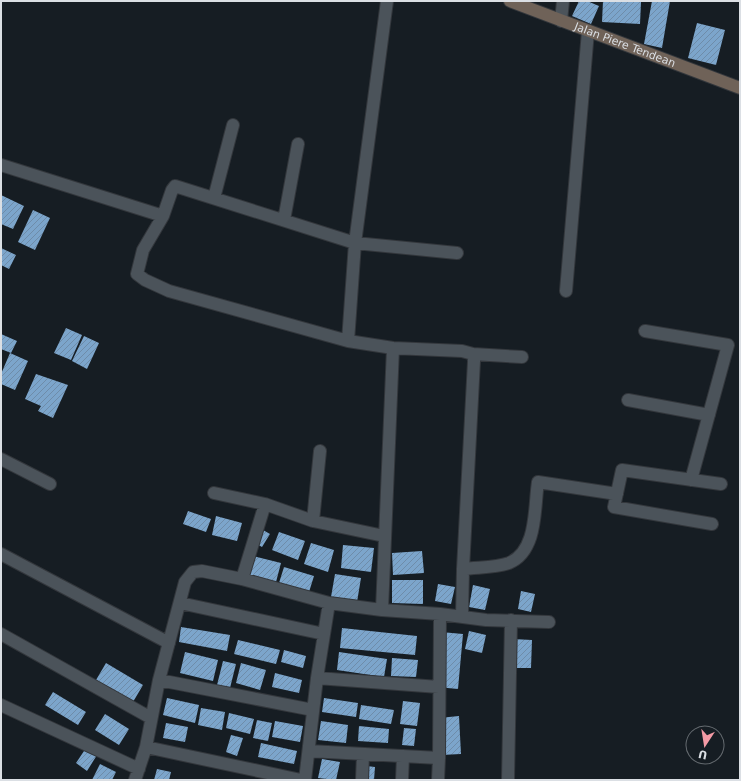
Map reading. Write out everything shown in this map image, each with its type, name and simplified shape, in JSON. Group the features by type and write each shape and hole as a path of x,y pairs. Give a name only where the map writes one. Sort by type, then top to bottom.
{"street":[{"path":"348,341 355,243 387,1"},
{"name":"Jalan Piere Tendean","path":"510,1 740,88"},
{"path":"561,21 563,1"},
{"path":"566,291 588,31"},
{"path":"214,198 233,125"},
{"path":"284,220 298,144"},
{"path":"1,165 163,216"},
{"path":"457,253 355,243 175,186 172,190 163,216 143,250 137,274 145,280 169,291 348,341 393,348 462,351 472,354 522,356"},
{"path":"645,331 728,345 691,480"},
{"path":"382,610 393,348"},
{"path":"462,617 463,569 474,361 472,354"},
{"path":"628,400 709,415"},
{"path":"313,521 320,451"},
{"path":"1,460 50,484"},
{"path":"712,524 614,507 622,470 721,484"},
{"path":"463,569 508,563 519,558 528,545 538,482 617,494"},
{"path":"214,493 265,504 313,521 384,536"},
{"path":"242,579 265,504"},
{"path":"1,554 169,643"},
{"path":"1,705 137,775 146,747 159,680 185,582 193,572 202,571 242,579 329,603 382,610 462,617 549,622"},
{"path":"180,603 324,634"},
{"path":"305,780 317,678 329,603"},
{"path":"438,780 440,614"},
{"path":"508,780 511,620"},
{"path":"1,634 151,718"},
{"path":"317,678 439,687"},
{"path":"159,680 313,710"},
{"path":"146,747 301,780"},
{"path":"309,751 439,758"},
{"path":"362,780 363,754"},
{"path":"402,780 403,756"}],"building":[{"path":"579,1 587,1 599,6 591,24 572,16"},
{"path":"603,1 641,2 640,24 602,22"},
{"path":"652,1 670,1 662,48 644,44"},
{"path":"697,23 725,30 716,65 688,58"},
{"path":"1,195 24,206 13,229 1,224"},
{"path":"33,210 50,218 35,250 18,242"},
{"path":"1,248 16,255 9,269 1,265"},
{"path":"66,328 82,335 71,360 54,353"},
{"path":"1,334 17,341 11,353 1,349"},
{"path":"84,336 99,343 87,369 72,361"},
{"path":"10,353 28,361 15,390 1,384 1,374"},
{"path":"36,374 68,385 53,418 38,411 41,406 25,399"},
{"path":"188,511 211,519 206,532 183,524"},
{"path":"216,516 242,523 237,541 212,535"},
{"path":"256,526 270,534 262,547 248,539"},
{"path":"279,532 305,541 298,560 272,550"},
{"path":"311,543 334,550 328,572 304,564"},
{"path":"343,545 374,548 371,572 341,568"},
{"path":"422,551 424,573 393,575 392,553"},
{"path":"249,555 281,563 276,582 245,574"},
{"path":"284,567 314,576 309,592 279,583"},
{"path":"335,574 361,578 357,602 331,597"},
{"path":"392,580 423,580 423,604 392,603"},
{"path":"438,584 455,587 451,604 435,601"},
{"path":"473,585 490,589 485,610 469,607"},
{"path":"521,591 535,594 531,612 518,609"},
{"path":"181,627 230,635 227,651 179,642"},
{"path":"342,628 417,636 415,655 340,648"},
{"path":"469,631 486,635 482,653 465,649"},
{"path":"441,632 463,634 458,689 437,687"},
{"path":"513,639 532,640 531,668 512,668"},
{"path":"238,640 280,650 276,664 234,654"},
{"path":"284,650 306,656 303,668 281,662"},
{"path":"185,652 218,660 213,681 180,673"},
{"path":"339,652 387,659 384,677 337,670"},
{"path":"392,658 418,660 416,677 391,676"},
{"path":"223,661 236,664 230,688 217,685"},
{"path":"106,663 143,685 133,702 96,680"},
{"path":"241,663 266,670 260,690 236,683"},
{"path":"275,673 302,680 299,693 272,687"},
{"path":"53,692 86,712 78,725 45,705"},
{"path":"167,698 199,705 195,723 163,715"},
{"path":"324,698 358,703 356,717 322,712"},
{"path":"403,701 420,703 417,726 400,724"},
{"path":"361,705 394,710 391,724 359,719"},
{"path":"201,708 225,712 222,730 198,725"},
{"path":"229,713 254,719 250,734 226,728"},
{"path":"105,714 129,729 119,745 95,730"},
{"path":"459,716 461,754 441,755 439,718"},
{"path":"257,720 272,723 268,741 253,738"},
{"path":"275,721 303,726 300,742 272,737"},
{"path":"321,721 348,725 346,743 318,740"},
{"path":"166,723 188,727 185,742 163,738"},
{"path":"359,726 389,729 388,743 358,741"},
{"path":"404,728 416,729 414,746 402,745"},
{"path":"231,735 243,738 237,756 226,752"},
{"path":"261,743 297,751 294,764 258,757"},
{"path":"86,748 97,755 87,771 76,763"},
{"path":"322,759 340,762 336,780 318,778"},
{"path":"100,764 116,772 112,780 92,780"},
{"path":"358,765 375,767 374,780 356,780"},
{"path":"157,769 171,772 169,780 154,780"}]}
